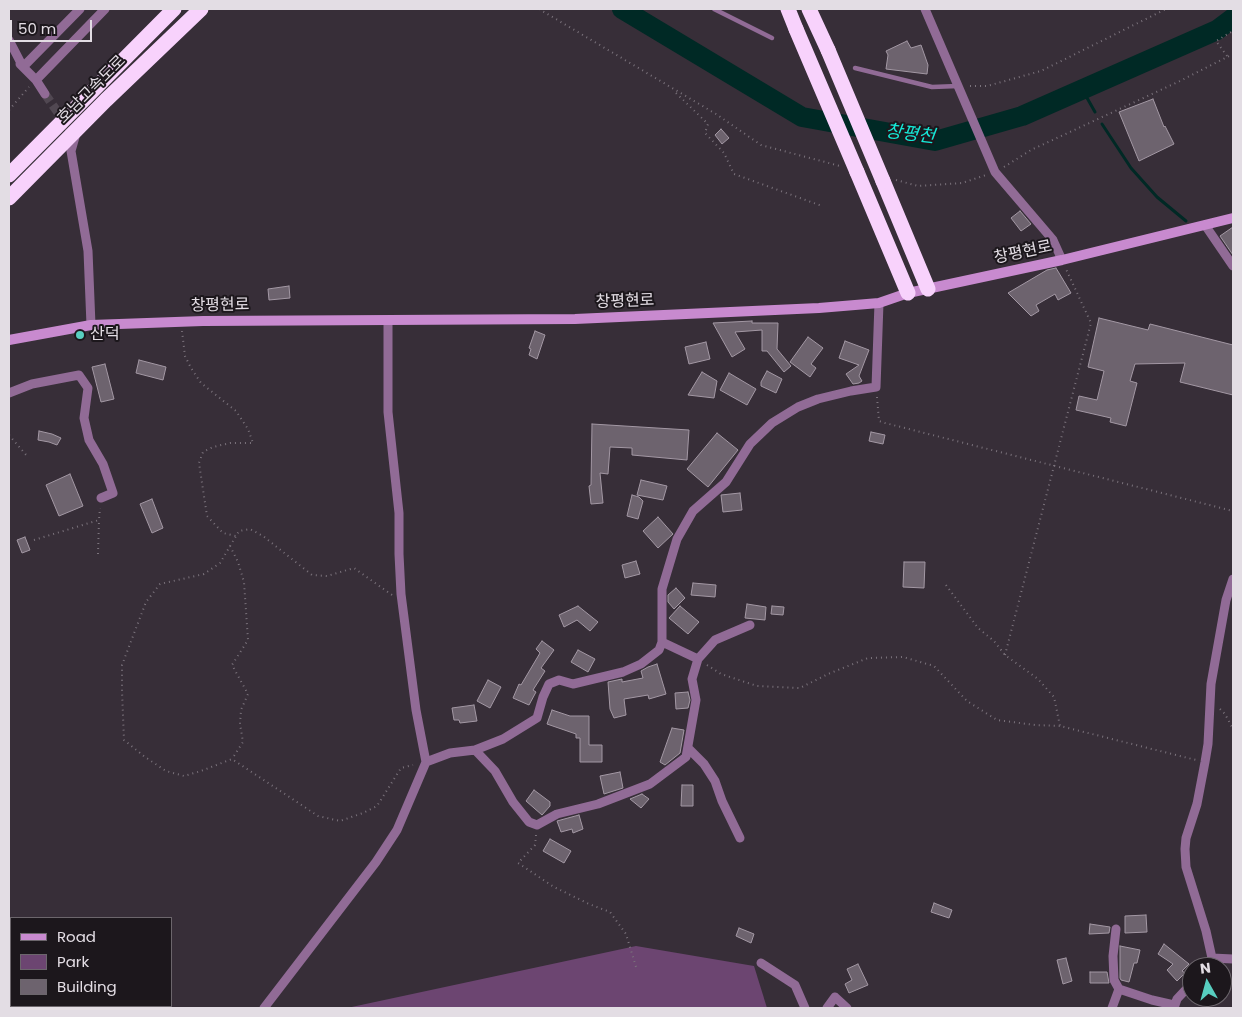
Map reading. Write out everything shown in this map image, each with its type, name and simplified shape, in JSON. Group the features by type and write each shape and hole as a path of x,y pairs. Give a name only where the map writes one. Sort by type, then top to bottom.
{"highway":[{"name":"호남고속도로","path":"9,175 174,9"},
{"name":"호남고속도로","path":"9,198 200,9"},
{"path":"788,9 850,169 908,293"},
{"path":"809,9 886,180 928,289"}],"main road":[{"name":"창평현로","path":"9,340 91,325 181,321 575,319 820,308 879,303 908,293 1062,260 1233,218"}],"street":[{"path":"22,67 80,9"},
{"path":"36,80 106,9"},
{"path":"925,9 994,168 1053,240 1062,260"},
{"path":"9,40 22,67"},
{"path":"9,53 36,80 45,94"},
{"path":"75,137 71,151 88,251 91,325"},
{"path":"1204,225 1233,266"},
{"path":"426,762 450,753 475,750 504,739 537,718 549,684 559,680 573,684 623,672 641,664 659,650 662,642 662,589 676,539 693,511 726,482 750,444 772,424 798,406 818,399 876,387 879,303"},
{"path":"264,1008 376,862 397,830 426,762 416,710 402,602 399,513 388,412 388,320"},
{"path":"9,393 32,384 79,375 88,388 84,418 90,440 103,464 113,493 101,498"},
{"path":"1209,957 1206,931 1190,882 1186,858 1186,838 1197,804 1205,762 1208,744 1211,684 1226,600 1233,579"},
{"path":"475,750 495,771 513,802 529,822 537,825 557,814 598,804 650,784 686,757 696,700 692,679 698,659 715,640 750,625"},
{"path":"662,642 698,659"},
{"path":"688,748 704,764 715,781 740,838"},
{"path":"1112,1008 1119,989 1114,980 1113,956 1116,929"},
{"path":"761,963 795,985 805,1008"},
{"path":"1119,989 1134,992 1174,1007 1177,999 1182,994"},
{"path":"827,1008 835,997 847,1008"}],"lane":[{"path":"714,9 772,38"},
{"path":"855,68 932,87 958,86"}],"path":[{"path":"539,9 716,114 761,145 850,169"},
{"path":"958,86 987,86 1041,71 1166,9"},
{"path":"1227,56 1216,41 1233,31"},
{"path":"886,180 918,186 962,183 1180,81 1233,54"},
{"path":"9,110 36,80"},
{"path":"672,89 708,124 706,133 724,153 734,174 822,206"},
{"path":"1005,655 1091,323 1062,260"},
{"path":"181,321 185,356 191,368 201,383 236,411 248,429 253,443 230,442 213,447 203,452 199,463 207,516 223,533 236,536"},
{"path":"876,387 879,421 1233,511"},
{"path":"9,435 27,456"},
{"path":"98,554 101,498"},
{"path":"34,540 99,520"},
{"path":"230,546 238,562 244,582 248,640 232,665 248,694 241,710 242,742 232,759 202,771 184,776 166,771 124,740 122,691 122,664 146,602 160,584 204,574 220,563 230,546 239,531 250,529 262,536 312,575 327,576 354,568 402,602"},
{"path":"946,585 978,628 994,641 1005,655 1038,679 1054,697 1060,726"},
{"path":"698,659 721,674 756,686 800,688 828,674 868,658 903,657 934,666 966,701 997,720 1060,726 1205,762"},
{"path":"1211,701 1225,714 1233,729"},
{"path":"232,759 318,816 340,821 377,806 401,768 426,762"},
{"path":"537,825 535,845 518,863 554,887 610,912 626,934 636,967"}],"green space":[{"path":"636,946 754,966 767,1008 347,1008"}],"building":[{"path":"907,41 911,48 921,45 928,65 927,74 886,69 888,55 886,51"},
{"path":"1153,99 1164,127 1174,144 1139,161 1119,112"},
{"path":"721,129 729,138 722,144 715,135"},
{"path":"1020,211 1031,224 1021,231 1011,218"},
{"path":"1233,227 1233,255 1220,236"},
{"path":"1056,268 1071,293 1058,300 1055,294 1036,305 1039,311 1031,316 1008,293 1047,270"},
{"path":"289,286 290,298 269,300 268,289"},
{"path":"1099,318 1148,330 1150,324 1233,345 1233,395 1180,382 1185,363 1135,364 1130,381 1137,383 1126,426 1110,422 1111,418 1076,410 1079,396 1097,400 1104,371 1088,367"},
{"path":"752,321 752,323 778,323 777,349 791,366 784,372 767,351 762,351 762,330 735,332 745,349 732,357 713,323"},
{"path":"535,331 545,335 537,359 529,355 531,349 529,348"},
{"path":"808,337 823,348 811,364 816,368 810,377 790,362"},
{"path":"845,341 869,350 859,376 862,381 859,383 853,384 846,374 859,365 839,358"},
{"path":"706,342 710,359 689,364 685,347"},
{"path":"139,360 166,367 163,380 136,373"},
{"path":"105,364 114,399 101,402 92,367"},
{"path":"767,371 782,379 776,393 761,386"},
{"path":"702,372 717,381 714,398 688,395"},
{"path":"729,373 756,389 747,405 720,390"},
{"path":"592,424 689,430 687,460 632,455 632,448 610,447 608,474 600,473 603,503 591,504 589,486 591,485"},
{"path":"39,431 61,438 57,445 38,440"},
{"path":"871,432 885,435 883,444 869,441"},
{"path":"717,433 738,450 708,487 687,469"},
{"path":"70,474 83,506 59,516 46,485"},
{"path":"641,480 667,486 663,500 637,495"},
{"path":"740,493 742,510 723,512 721,495"},
{"path":"632,495 639,497 643,501 638,519 627,516"},
{"path":"152,499 163,528 152,533 140,504"},
{"path":"658,517 673,534 658,548 643,531"},
{"path":"25,537 30,550 22,553 17,540"},
{"path":"636,561 640,574 625,578 622,565"},
{"path":"904,562 925,562 924,588 903,587"},
{"path":"693,583 716,585 715,597 691,595"},
{"path":"676,588 685,598 674,609 668,602 668,595"},
{"path":"747,604 766,607 765,620 745,618"},
{"path":"578,606 598,622 590,631 577,620 564,627 559,615"},
{"path":"680,606 699,622 688,634 669,618"},
{"path":"772,606 784,607 783,615 771,614"},
{"path":"542,641 554,650 541,668 545,671 533,690 536,692 529,705 513,698 519,684 521,685 540,653 536,649"},
{"path":"578,650 595,659 588,672 571,662"},
{"path":"657,664 666,694 649,699 648,695 624,699 626,715 614,718 610,709 608,682 622,679 622,682 643,678 641,671"},
{"path":"488,680 501,687 490,708 477,701"},
{"path":"688,692 690,700 688,708 676,709 675,693"},
{"path":"474,705 477,721 460,723 459,720 454,720 452,708"},
{"path":"552,710 570,716 589,716 589,745 602,745 602,762 580,762 580,738 576,738 576,734 547,724"},
{"path":"672,728 684,730 680,753 665,765 660,762"},
{"path":"620,772 623,788 604,794 600,776"},
{"path":"682,785 693,785 693,806 681,806"},
{"path":"534,790 550,802 550,806 542,815 526,801"},
{"path":"642,794 649,799 641,808 630,799"},
{"path":"579,815 583,829 573,833 572,829 561,832 557,821"},
{"path":"550,839 571,851 564,863 543,851"},
{"path":"934,903 952,910 949,918 931,912"},
{"path":"1146,915 1147,932 1125,933 1125,916"},
{"path":"1090,924 1110,927 1109,933 1089,934"},
{"path":"739,928 754,934 751,943 736,936"},
{"path":"1164,944 1182,958 1182,976 1177,981 1167,970 1173,964 1158,954"},
{"path":"1120,946 1140,950 1129,982 1120,978"},
{"path":"1066,958 1072,981 1063,984 1057,960"},
{"path":"858,964 868,985 849,993 845,984 852,980 847,969"},
{"path":"1090,972 1107,972 1109,983 1090,983"}],"waterway":[{"name":"창평천","path":"622,9 802,117 935,141 1022,116 1217,30 1233,18"},
{"path":"1082,89 1095,112"},
{"path":"1102,124 1131,168 1157,197 1186,221"}],"tunnel":[{"path":"45,94 75,137"}],"place":[{"name":"산덕","path":"80,335"}]}
